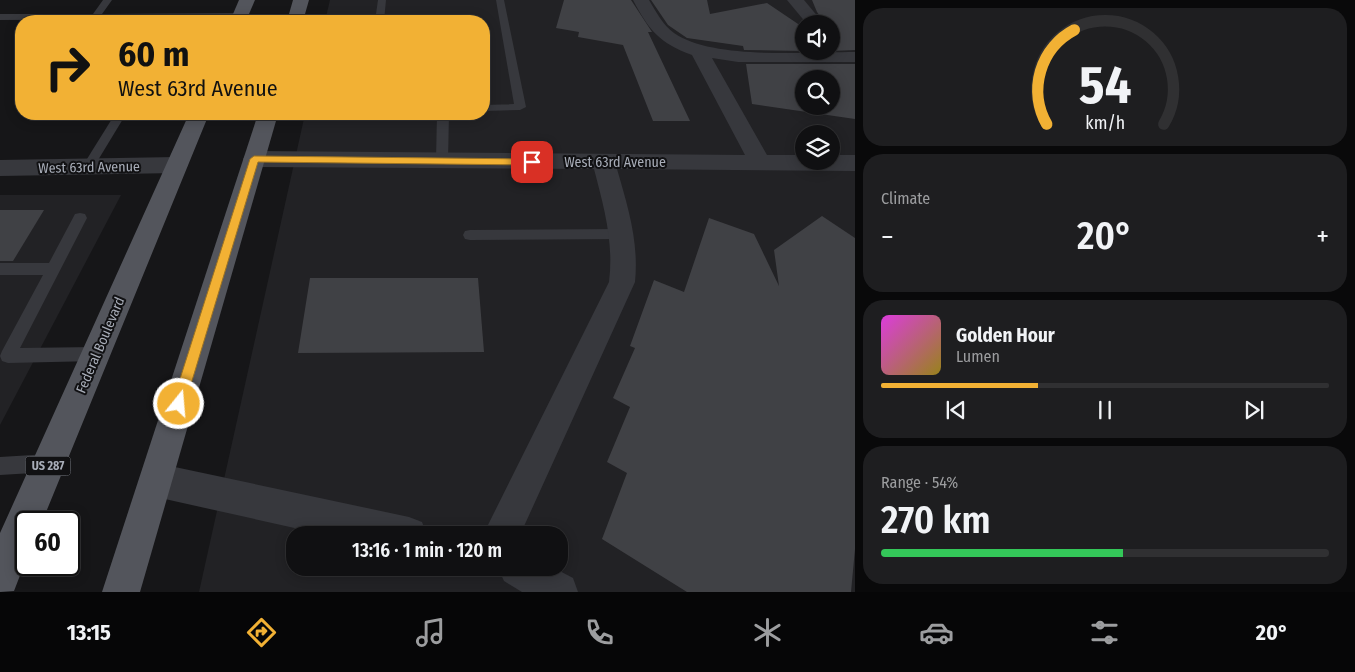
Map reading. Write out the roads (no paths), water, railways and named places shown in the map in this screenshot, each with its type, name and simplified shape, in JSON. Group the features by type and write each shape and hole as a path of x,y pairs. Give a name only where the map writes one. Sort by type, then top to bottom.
{"main road":[{"path":"241,15 247,0"},
{"path":"297,15 301,0"},
{"name":"Federal Boulevard","path":"0,577 196,120"},
{"path":"121,592 266,120"}],"street":[{"path":"641,0 650,17 666,37 675,43 699,52 738,56 850,57"},
{"path":"795,0 808,15"},
{"path":"840,49 850,57"},
{"path":"699,52 762,163"},
{"name":"West 63rd Avenue","path":"254,159 604,163 855,163"},
{"path":"505,526 622,282 625,267 622,234 604,163"},
{"name":"West 63rd Avenue","path":"0,168 177,165"},
{"path":"156,480 368,526"},
{"path":"531,576 559,592"}],"lane":[{"path":"97,15 108,0"},
{"path":"381,15 382,0"},
{"path":"490,108 520,107 500,0"},
{"path":"0,18 15,18"},
{"path":"88,167 116,120"},
{"path":"442,160 444,120"},
{"path":"80,218 8,356 96,354"},
{"path":"470,235 622,234"},
{"path":"0,269 54,269"},
{"path":"0,466 49,463"}]}
